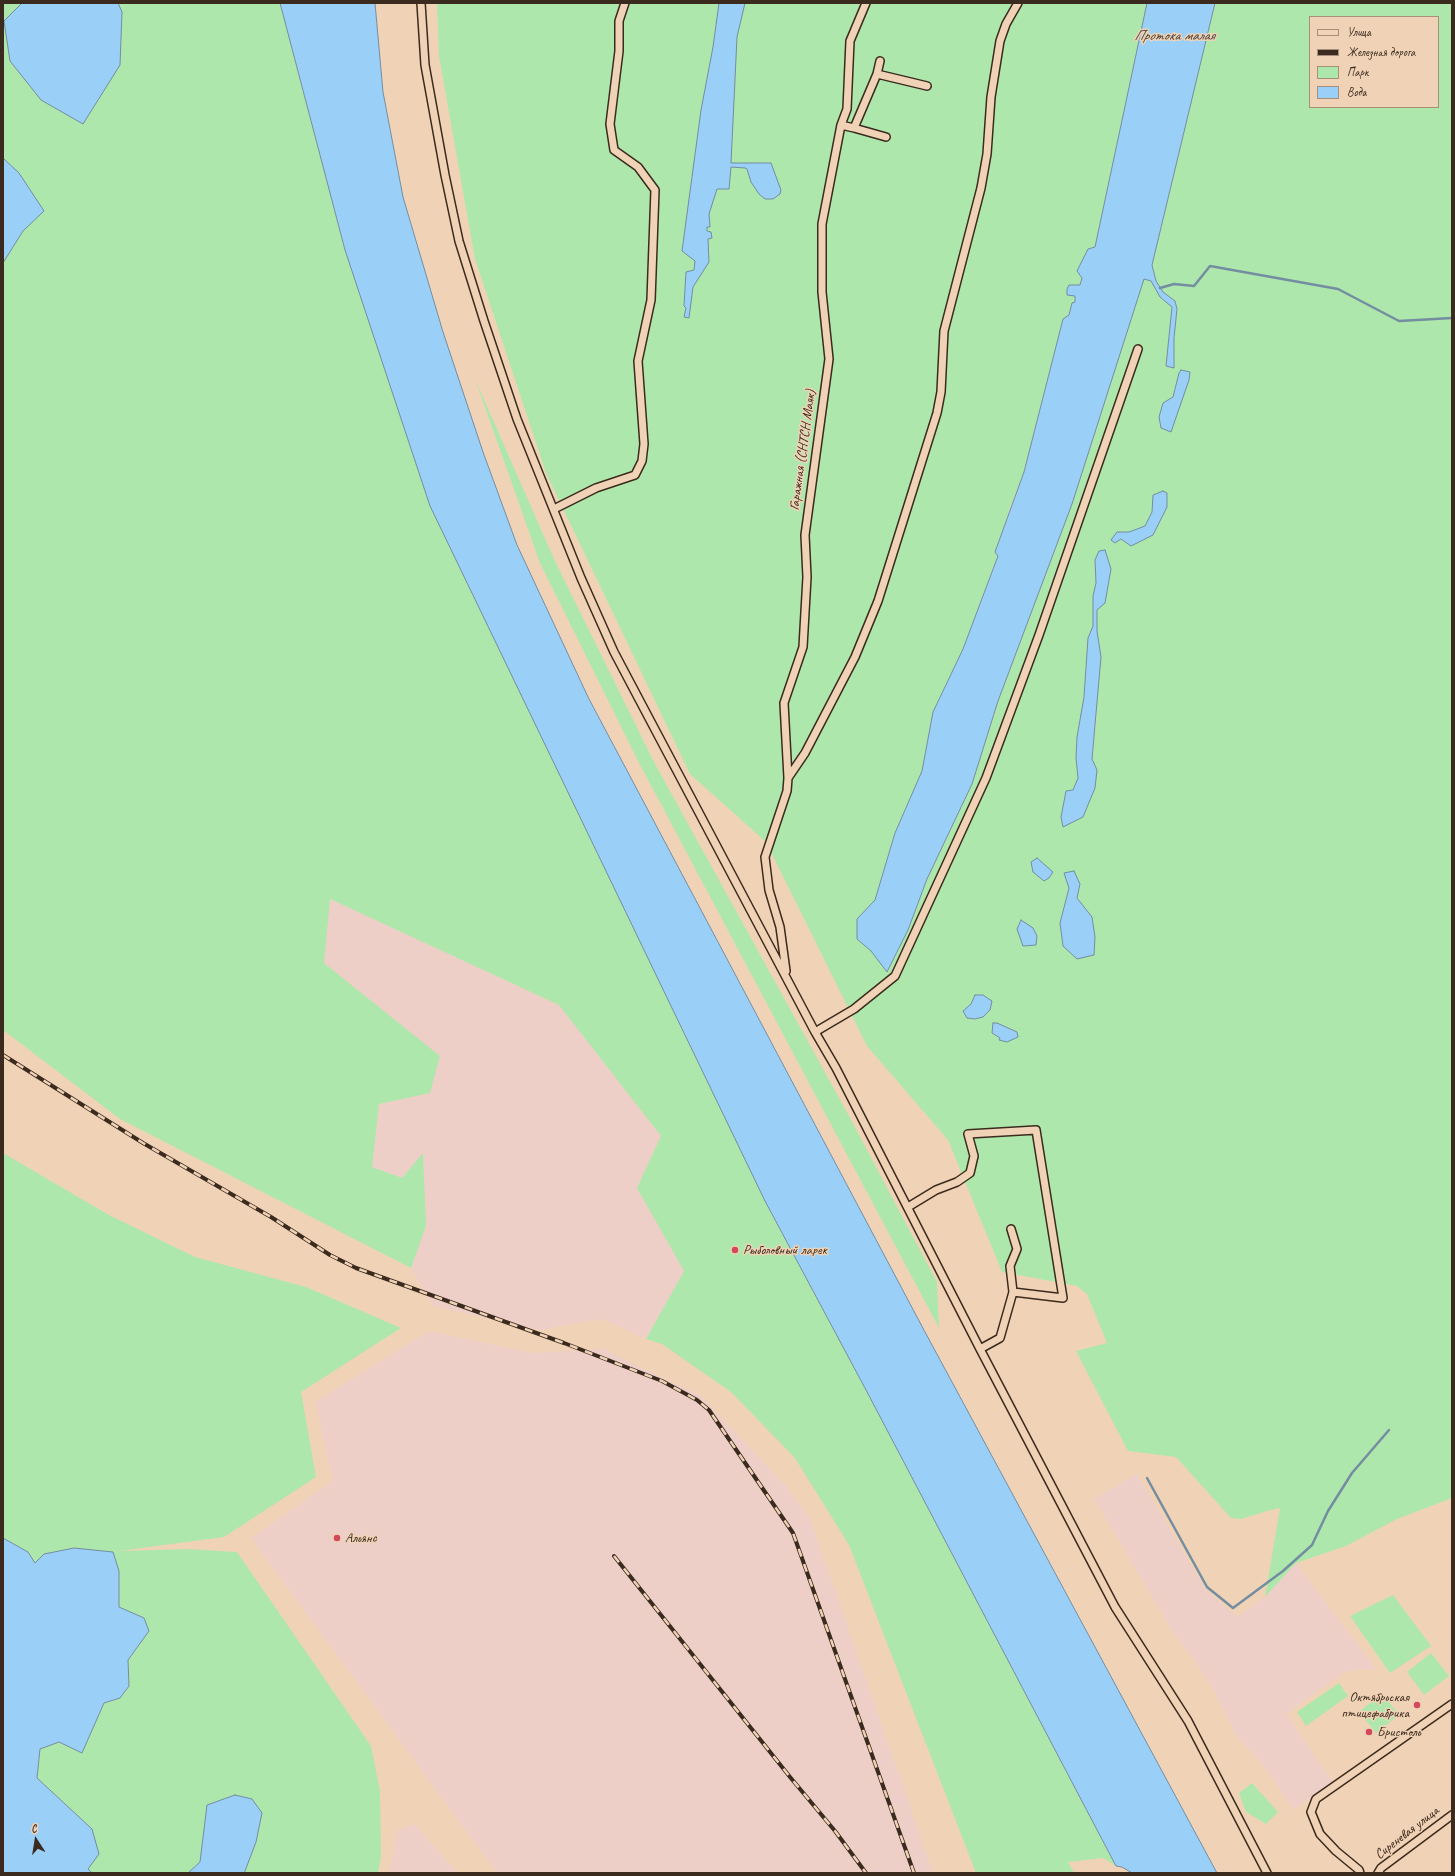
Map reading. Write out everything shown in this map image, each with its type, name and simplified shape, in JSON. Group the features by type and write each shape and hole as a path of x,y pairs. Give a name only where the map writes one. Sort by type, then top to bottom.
{"street":[{"path":"420,3 425,65 459,240 484,321 518,419 581,578 614,652 815,1032 836,1068 980,1349 1115,1607 1188,1721 1267,1873"},
{"path":"554,509 596,488 635,475 642,461 644,444 638,361 650,300 655,190 638,167 614,150 610,124 619,51 619,21 625,3"},
{"name":"Гаражная (СНТСН Маяк)","path":"788,778 784,703 803,647 807,577 805,535 828,359 822,292 822,224 842,125 847,109 850,41 866,3"},
{"path":"786,976 780,927 769,890 765,857 787,791 788,778 805,753 855,657 876,608 937,413 941,392 944,332 982,181 987,154 991,97 1000,41 1006,24 1018,3"},
{"path":"854,128 877,74 880,61"},
{"path":"877,74 927,86"},
{"path":"842,125 886,137"},
{"path":"815,1032 854,1009 895,976 986,778 1039,635 1138,349"},
{"path":"908,1207 936,1190 957,1182 970,1173 974,1156 968,1134 1036,1130 1063,1298 1013,1292"},
{"path":"980,1349 1000,1338 1013,1292 1010,1266 1017,1249 1011,1229"},
{"path":"1360,1873 1359,1870 1336,1851 1320,1834 1311,1812 1316,1799 1452,1704"},
{"name":"Сиреневая улица","path":"1378,1873 1381,1868 1452,1815"}],"shaded area":[{"path":"330,899 559,1005 661,1136 637,1188 684,1271 646,1339 602,1319 540,1330 433,1306 411,1268 426,1226 423,1154 402,1178 372,1167 379,1104 430,1093 324,963"},
{"path":"429,1331 532,1353 603,1349 701,1396 787,1487 811,1521 933,1873 497,1873 251,1538 333,1481 315,1402"},
{"path":"1137,1474 1206,1590 1237,1617 1265,1597 1296,1563 1376,1669 1346,1671 1286,1714 1333,1782 1293,1810 1264,1766 1236,1735 1216,1694 1194,1659 1175,1635 1094,1499"},
{"path":"414,1824 458,1873 389,1873 398,1830"}],"green space":[{"path":"3,3 280,3 345,250 765,1201 1116,1866 1103,1858 1068,1862 1074,1873 976,1873 849,1545 795,1458 731,1392 662,1344 646,1339 684,1271 637,1188 661,1136 559,1005 330,899 324,963 440,1056 430,1093 379,1104 372,1167 402,1178 423,1153 426,1226 411,1268 120,1119 3,1030"},
{"path":"437,3 1147,3 1095,247 1088,250 1080,285 1070,285 1076,296 1075,302 1072,303 1069,315 1063,319 1024,472 1009,510 998,555 963,649 933,712 922,771 895,833 875,900 857,919 857,939 871,951 887,972 908,930 927,879 972,784 998,701 1072,504 1144,278 1151,281 1160,297 1172,307 1166,366 1174,367 1174,338 1177,309 1175,301 1163,292 1156,281 1152,265 1215,3 1452,3 1452,1498 1397,1519 1346,1546 1296,1563 1265,1597 1280,1508 1241,1519 1231,1518 1176,1457 1128,1451 1076,1351 1107,1343 1087,1294 1077,1286 1002,1272 948,1140 867,1046 766,842 690,774 546,473 475,259 439,56","holes":["1084,697 1097,714 1092,759 1097,770 1061,817 1066,791 1073,790 1078,778 1076,758 1077,737","1080,884 1077,898 1092,917 1063,946 1060,923 1069,888"]},
{"path":"475,379 554,559 654,762 849,1116 937,1282 939,1328 637,759 540,563"},
{"path":"3,1153 109,1215 195,1257 306,1287 401,1328 301,1392 316,1477 224,1537 119,1551 188,1549 237,1552 371,1746 380,1791 381,1857 378,1873 244,1873 256,1842 204,1834 200,1862 188,1873 92,1873 88,1869 92,1829 37,1778 40,1749 59,1742 82,1752 104,1703 120,1698 129,1686 128,1660 149,1631 144,1618 119,1607 119,1571 35,1563 28,1552 3,1538"},
{"path":"1393,1595 1431,1646 1390,1673 1350,1616"},
{"path":"1431,1653 1449,1676 1424,1695 1407,1672"},
{"path":"1339,1683 1348,1696 1306,1726 1297,1712"},
{"path":"1382,1693 1399,1715 1376,1733 1359,1712"},
{"path":"1252,1783 1278,1812 1266,1824 1246,1812 1239,1793"}],"water":[{"path":"22,3 118,3 122,12 120,65 83,124 41,100 10,61 4,21"},
{"path":"280,3 375,3 383,92 403,197 443,332 483,452 517,545 589,699 925,1332 1217,1873 1132,1873 1122,1867 1116,1866 765,1201 430,506 345,250"},
{"path":"719,3 745,3 737,37 731,163 771,163 781,190 780,194 773,199 765,199 759,194 751,182 747,169 731,167 729,189 717,189 709,214 710,227 707,227 707,231 711,232 712,238 708,239 709,262 693,287 689,318 684,317 686,308 684,306 686,272 694,270 695,261 682,251 701,110 713,47"},
{"name":"Протока малая","path":"1147,3 1215,3 1152,265 1156,281 1163,292 1175,301 1177,309 1174,338 1174,368 1166,366 1172,307 1160,297 1151,281 1144,279 1072,504 998,701 972,784 927,879 908,930 887,972 871,951 857,939 857,919 875,900 895,833 922,771 933,712 963,649 998,556 995,552 1024,472 1063,319 1069,315 1072,303 1075,302 1075,296 1067,295 1067,289 1069,285 1080,285 1082,278 1077,271 1088,249 1095,247"},
{"path":"3,158 19,173 44,211 23,231 3,263"},
{"path":"1181,370 1190,372 1189,380 1171,432 1161,428 1159,417 1163,403 1173,397"},
{"path":"1163,491 1167,493 1167,507 1153,535 1131,546 1121,539 1115,543 1111,540 1117,532 1129,532 1145,526 1152,512 1153,495"},
{"path":"1105,550 1111,569 1105,603 1097,610 1097,631 1101,657 1092,759 1097,770 1095,788 1083,817 1063,827 1061,817 1066,791 1073,790 1078,778 1076,758 1077,737 1084,697 1088,638 1093,626 1093,596 1096,583 1095,560 1099,551"},
{"path":"1037,858 1053,872 1049,878 1044,881 1033,872 1031,862"},
{"path":"1074,871 1080,884 1077,898 1092,917 1095,937 1094,955 1077,959 1063,946 1060,923 1069,888 1064,873"},
{"path":"1021,920 1033,928 1037,936 1036,945 1023,946 1017,929"},
{"path":"975,995 983,995 992,1001 990,1010 983,1017 975,1019 967,1018 963,1011 971,1004"},
{"path":"993,1023 997,1023 1017,1032 1018,1037 1007,1042 999,1040 1000,1038 992,1033"},
{"path":"3,1538 28,1552 35,1563 44,1554 74,1548 113,1552 119,1571 119,1607 144,1618 149,1631 128,1660 129,1686 120,1698 104,1703 82,1753 59,1742 40,1749 37,1778 92,1829 99,1854 88,1869 92,1873 3,1873"},
{"path":"235,1795 252,1799 262,1813 256,1842 244,1873 188,1873 200,1862 207,1805"}],"waterway":[{"path":"1160,288 1174,284 1194,286 1210,266 1338,289 1399,321 1452,318"},
{"path":"1147,1478 1207,1587 1233,1608 1283,1571 1312,1545 1328,1511 1352,1473 1389,1430"}],"railway":[{"path":"3,1055 143,1143 271,1217 330,1255 356,1268 564,1343 662,1381 697,1400 709,1410 793,1533 914,1873"},
{"path":"614,1556 790,1777 835,1831 866,1873"}],"place":[{"name":"Рыболовный ларек","path":"735,1250"},
{"name":"Альянс","path":"337,1538"},
{"name":"Октябрьская птицефабрика","path":"1417,1705"},
{"name":"Бристоль","path":"1369,1732"}]}
